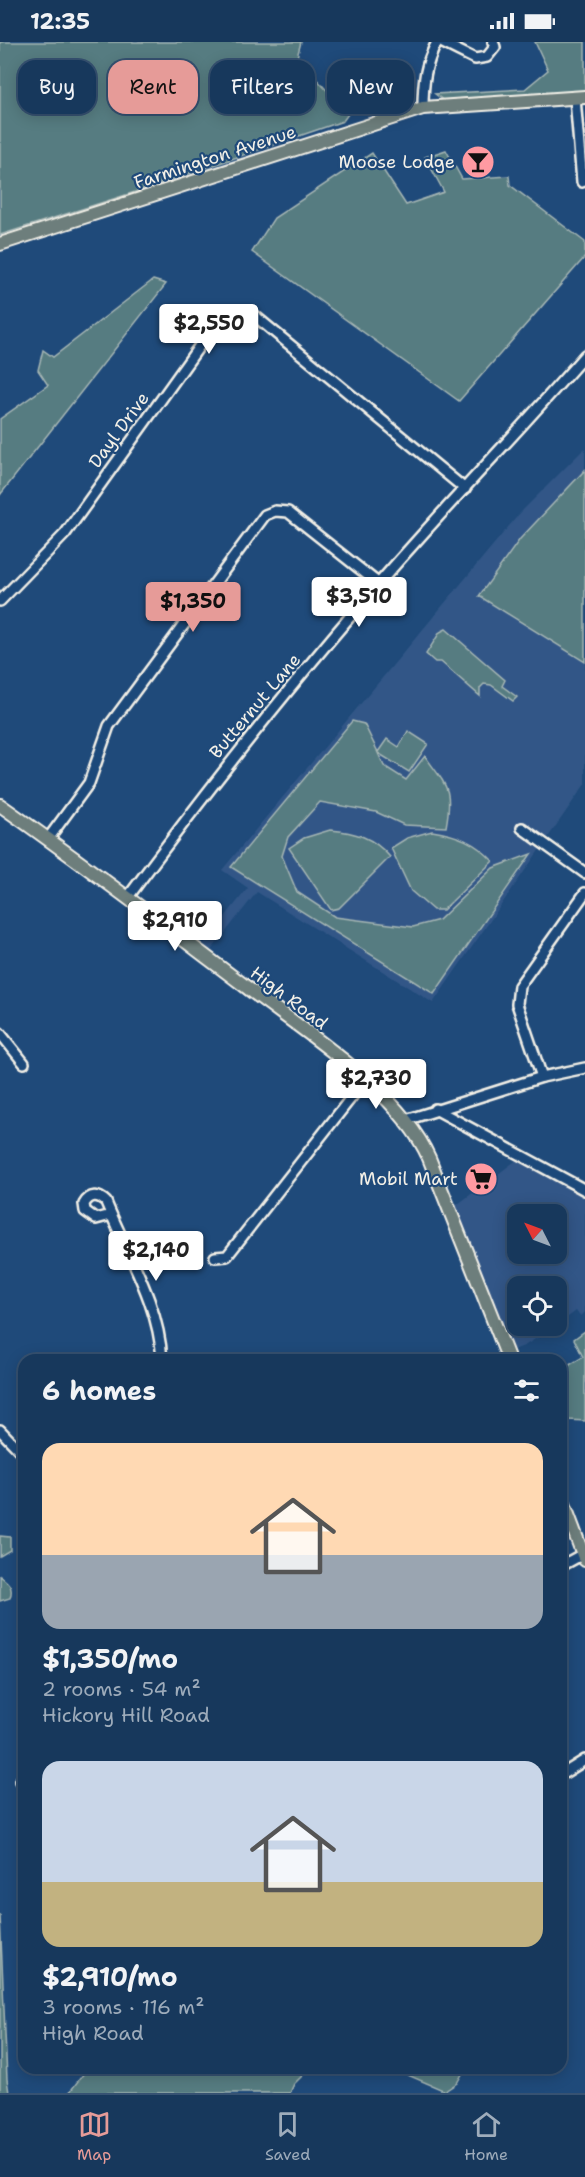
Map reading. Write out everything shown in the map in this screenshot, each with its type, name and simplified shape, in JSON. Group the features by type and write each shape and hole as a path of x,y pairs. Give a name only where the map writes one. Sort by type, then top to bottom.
{"main road":[{"name":"Farmington Avenue","path":"0,244 423,108 580,98"},
{"name":"High Road","path":"0,805 128,897 365,1080 406,1120 434,1167 507,1354"},
{"path":"567,1512 584,1557"}],"street":[{"path":"423,108 423,80 426,62 439,42 475,59 487,57 495,47 494,42"},
{"path":"580,98 582,182"},
{"name":"Dayl Drive","path":"0,601 65,534 218,320 228,312 244,311 255,316 465,489"},
{"name":"Butternut Lane","path":"128,897 218,776 379,584 585,355"},
{"path":"48,839 89,783 109,726 265,515 275,511 288,512 379,584"},
{"path":"522,828 585,873"},
{"path":"542,1077 518,1004 519,986 585,893"},
{"path":"0,1033 24,1062"},
{"path":"406,1120 542,1077 585,1068"},
{"path":"215,1257 227,1256 365,1080"},
{"path":"435,1109 585,1190"},
{"path":"111,1215 150,1302 162,1354"},
{"path":"0,1430 18,1449"},
{"path":"567,1564 584,1557"},
{"path":"567,1770 585,1760"}],"shaded area":[{"path":"585,448 585,784 433,1003 257,892 209,953 201,947 248,888 222,870 520,513"},
{"path":"518,1159 585,1196 585,1312 581,1316 576,1311 567,1318 567,1276 507,1276 507,1336 540,1336 510,1351 454,1207"}],"green space":[{"path":"0,42 301,42 297,57 300,60 210,60 210,114 315,114 315,77 327,91 327,114 348,114 343,121 0,235"},
{"path":"535,42 585,42 585,92 443,100 435,94 525,89 548,70"},
{"path":"446,150 462,179 509,176 510,185 585,242 585,257 459,401 252,252 274,218 372,153 406,205 444,192 425,157"},
{"path":"153,280 166,284 0,495 0,419 48,385 38,370 43,350 53,357"},
{"path":"585,470 585,662 479,596 520,539"},
{"path":"446,629 505,680 502,686 517,697 513,701 491,685 484,684 480,688 480,696 441,662 435,662 426,654 440,632"},
{"path":"352,721 364,724 378,752 387,739 399,747 408,731 428,744 409,772 378,753 384,766 406,780 425,756 446,788 449,804 446,827 404,825 376,812 320,802 288,837 282,856 297,892 335,917 413,927 439,920 493,868 531,854 434,994 231,867"},
{"path":"330,830 348,832 370,840 390,857 339,908 331,910 289,848 304,838"},
{"path":"432,831 466,840 493,861 443,910 433,910 411,891 391,848 407,838"},
{"path":"585,1331 585,1421 567,1419 567,1366 583,1357 574,1339"},
{"path":"0,1536 10,1537 10,1550 0,1556"},
{"path":"0,1576 8,1583 11,1591 10,1598 0,1601"},
{"path":"0,1915 7,2079 9,2093 0,2093"},
{"path":"83,2074 304,2074 294,2084 290,2093 69,2093"},
{"path":"406,2074 462,2074 457,2083 445,2091"}],"place":[{"name":"Moose Lodge","path":"478,162"},
{"name":"Mobil Mart","path":"481,1179"}]}
